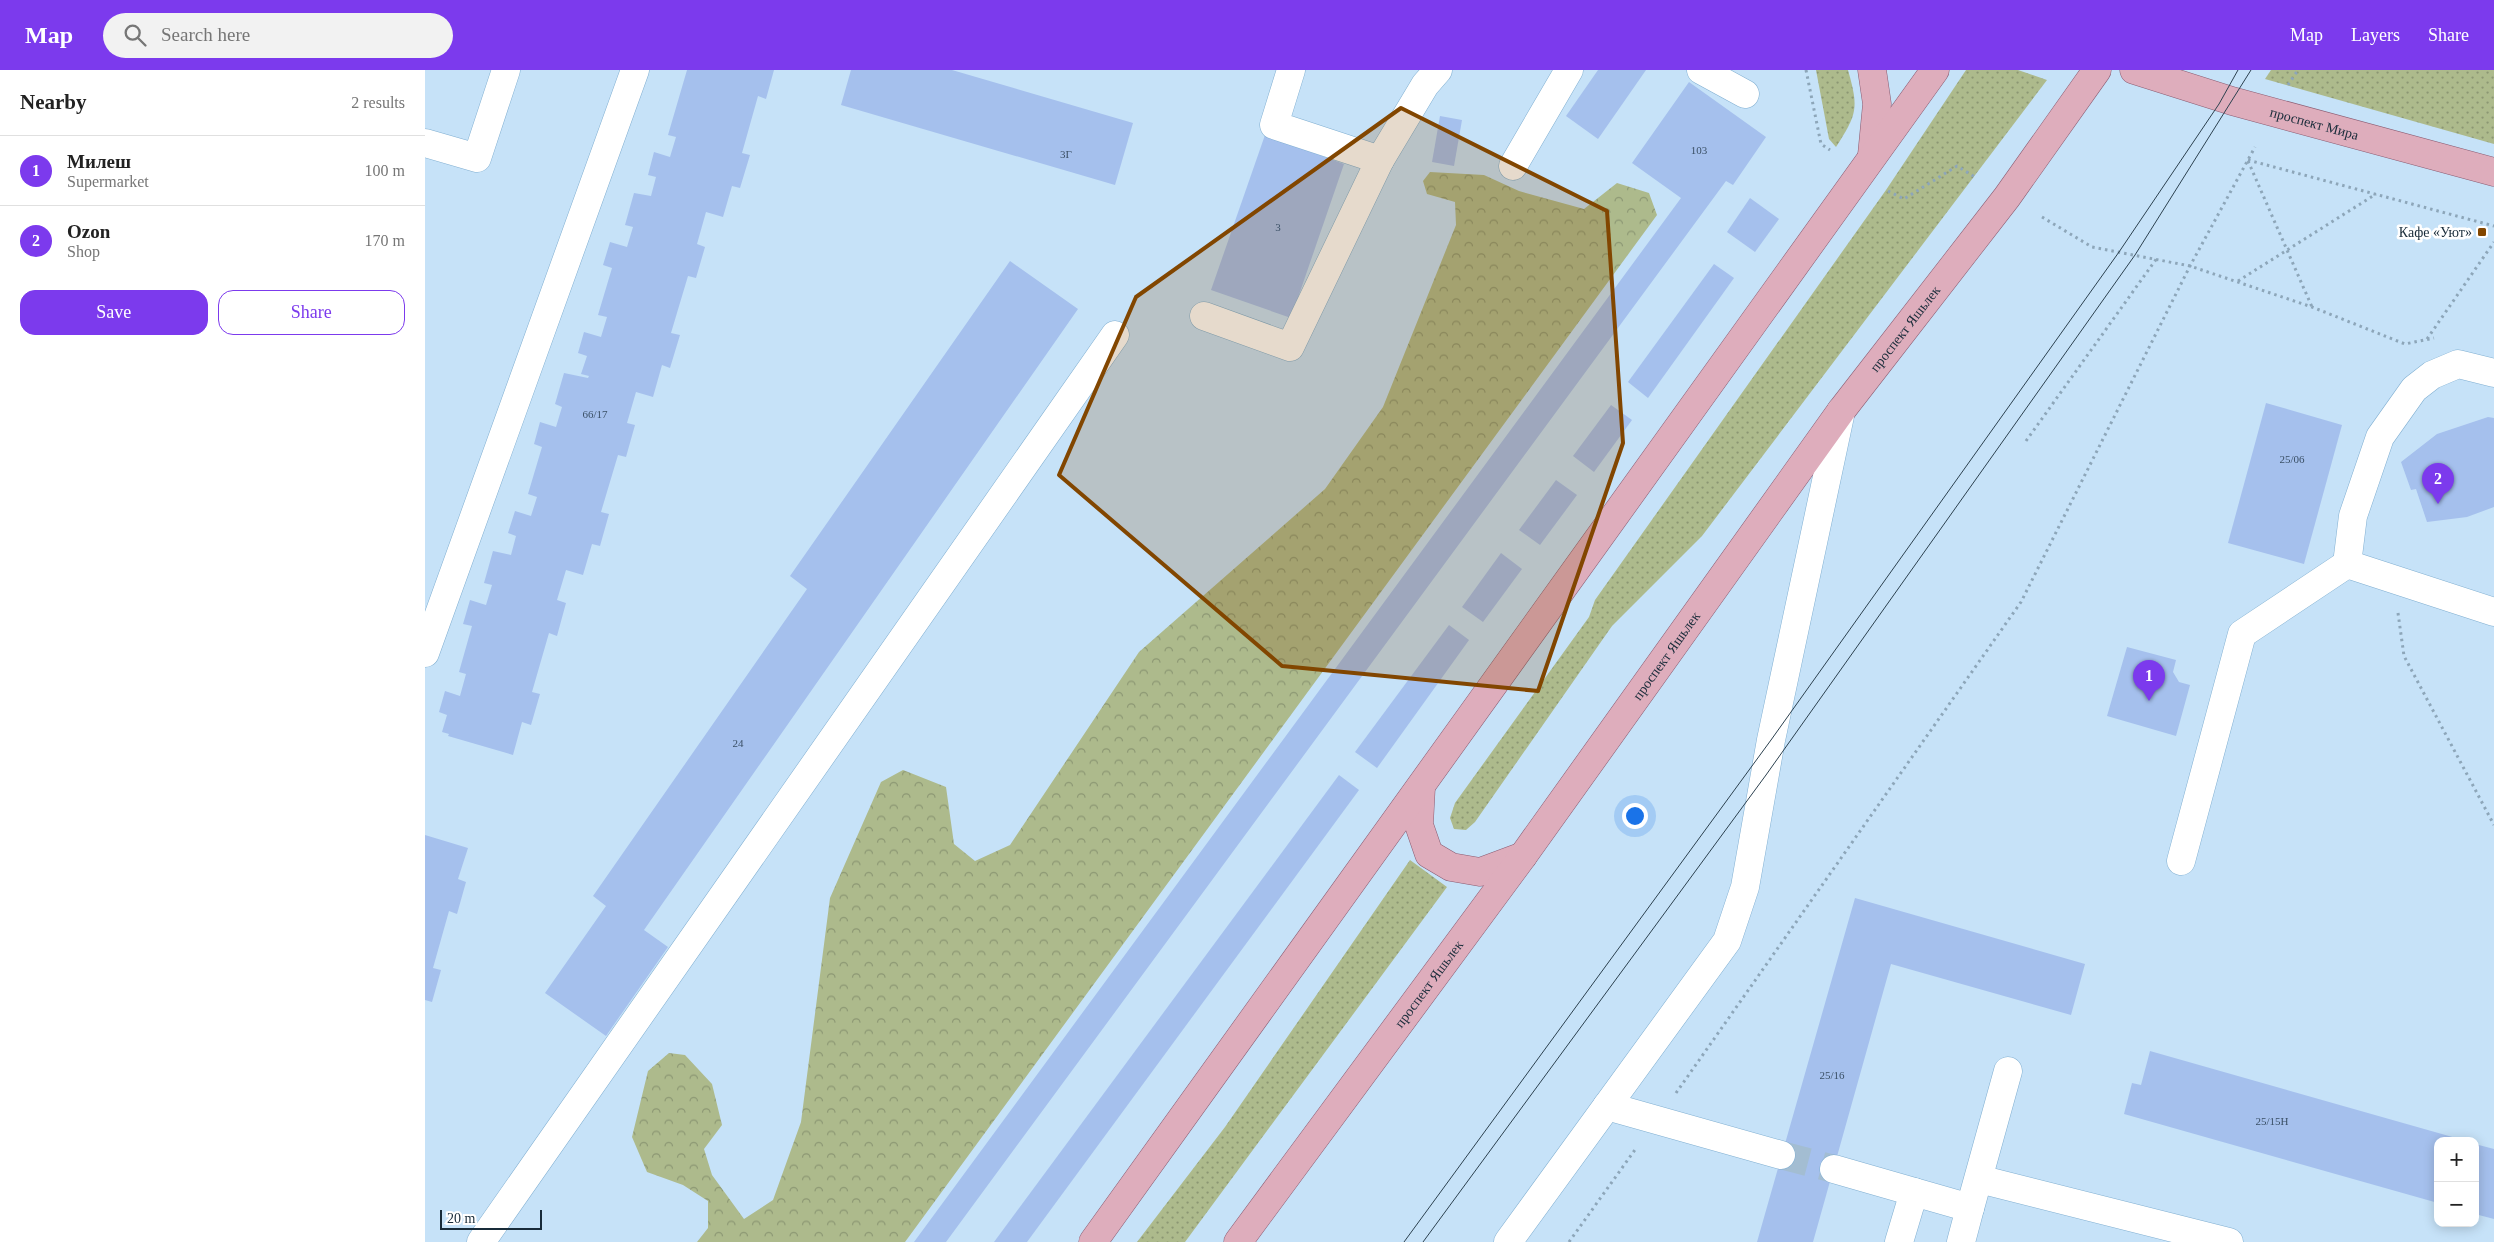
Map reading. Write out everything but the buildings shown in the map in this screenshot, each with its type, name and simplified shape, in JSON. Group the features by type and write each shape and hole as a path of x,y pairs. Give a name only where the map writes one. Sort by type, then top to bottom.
{"main road":[{"path":"1872,70 1877,104 1872,156"},
{"path":"1093,1242 1935,70"},
{"name":"проспект Яшьлек","path":"1238,1242 1523,856 1841,411 2007,197 2097,70"},
{"name":"проспект Мира","path":"2134,70 2232,101 2494,172"},
{"path":"1421,787 1419,825 1429,854 1451,867 1480,872 1523,856"}],"street":[{"path":"425,143 477,158 506,70"},
{"path":"425,653 635,70"},
{"path":"1291,70 1274,125 1380,160"},
{"path":"1204,316 1290,347 1380,160 1425,84 1438,70"},
{"path":"1513,166 1569,70"},
{"path":"1701,70 1745,94"},
{"path":"481,1242 1115,335"},
{"path":"2181,861 2242,634 2347,564 2353,516 2381,437 2414,389 2438,371 2458,364 2494,373"},
{"path":"1508,1242 1727,942 1742,896 1771,740 1841,411"},
{"path":"2347,564 2494,612"},
{"path":"1961,1242 2008,1071"},
{"path":"1607,1106 1781,1155"},
{"path":"1834,1169 1970,1208"},
{"path":"1979,1179 2229,1242"},
{"path":"1899,1242 1914,1192"}],"path":[{"path":"1806,70 1821,144 1830,150"},
{"path":"2288,85 2298,70"},
{"path":"1673,1097 2021,602 2190,266 2255,147"},
{"path":"2248,160 2494,226"},
{"path":"2248,160 2312,307"},
{"path":"1886,190 1904,199 1957,166 1975,177"},
{"path":"2238,282 2376,193"},
{"path":"2042,217 2092,247 2157,258 2190,266 2312,307 2405,344 2443,336"},
{"path":"2427,339 2494,242"},
{"path":"2026,441 2157,258"},
{"path":"2394,579 2404,656 2494,825"},
{"path":"1569,1242 1638,1146"}],"highlighted area":[{"path":"1401,108 1607,211 1623,443 1538,691 1282,666 1059,475 1136,297"}],"green space":[{"path":"1816,70 1848,70 1852,83 1855,103 1854,111 1848,127 1836,147 1829,139"},
{"path":"1966,70 2018,70 2047,80 1702,536 1612,626 1475,822 1466,830 1454,829 1450,818 1455,803 1589,617 1595,600 1886,190"},
{"path":"2271,70 2494,70 2494,144 2265,79"},
{"path":"1430,172 1484,175 1519,191 1584,209 1617,183 1649,193 1657,215 905,1242 697,1242 708,1228 708,1201 683,1185 647,1172 632,1137 648,1071 669,1053 685,1055 712,1084 722,1125 704,1149 712,1175 744,1219 773,1200 801,1122 830,898 881,782 903,770 946,787 954,844 975,861 1010,845 1139,652 1325,489 1383,407 1456,225 1455,202 1427,194 1423,181"},
{"path":"1410,860 1447,887 1185,1242 1137,1242 1225,1127"}],"tunnel":[{"path":"1781,1155 1834,1169"}],"tram line":[{"path":"1404,1242 1771,740 2119,252 2219,104 2238,70"},
{"path":"1423,1242 1766,775 2135,255 2251,70"}],"place":[{"name":"Кафе «Уют»","path":"2482,232"},
{"name":"Ozon","path":"2438,504"},
{"name":"Милеш","path":"2149,701"}]}
